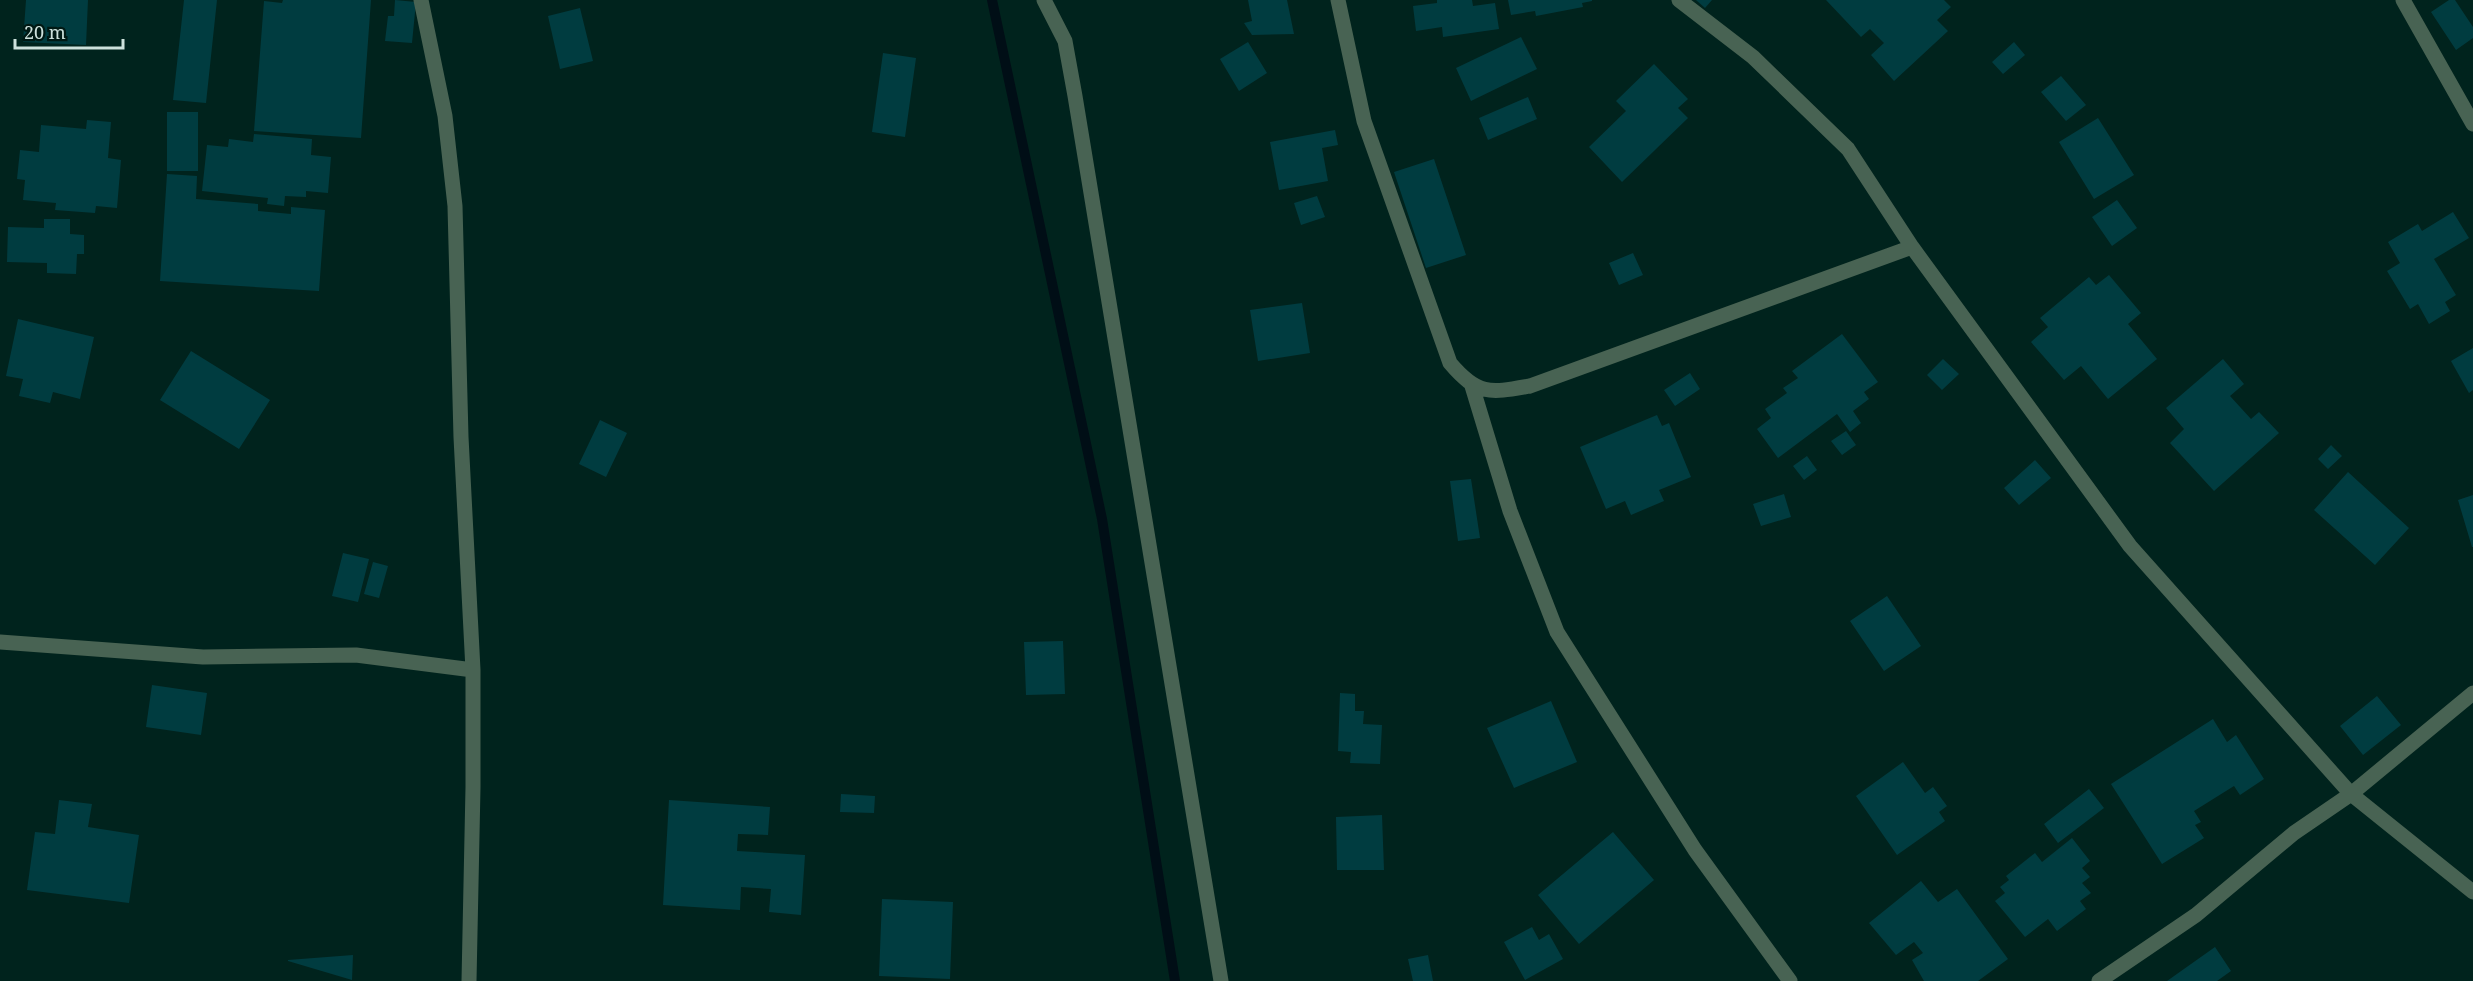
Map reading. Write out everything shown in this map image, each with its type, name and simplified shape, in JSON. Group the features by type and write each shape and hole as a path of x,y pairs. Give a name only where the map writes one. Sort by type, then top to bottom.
{"street":[{"path":"421,0 445,116 455,206 461,437 473,670 474,787 469,981"},
{"path":"1044,0 1065,41 1075,96 1221,981"},
{"path":"1338,0 1364,122 1450,363 1472,386 1510,511 1557,632 1695,850 1790,981"},
{"path":"1679,0 1754,57 1848,148 1912,247 2130,546 2351,794 2473,892"},
{"path":"2403,0 2473,124"},
{"path":"1472,386 1490,391 1530,386 1912,247"},
{"path":"0,642 203,657 356,655 473,670"},
{"path":"2099,981 2196,915 2294,833 2351,794 2473,693"}],"building":[{"path":"26,0 88,0 86,45 23,42"},
{"path":"184,0 217,0 206,103 173,100"},
{"path":"283,0 371,0 361,138 254,131 264,1 282,3"},
{"path":"395,0 416,2 412,43 385,41 388,16 394,16"},
{"path":"1248,0 1287,0 1294,34 1252,35 1244,23 1252,21"},
{"path":"1437,0 1472,0 1473,6 1495,3 1499,29 1443,37 1442,27 1416,31 1413,6 1437,3"},
{"path":"1508,0 1592,1 1582,3 1583,7 1536,16 1535,11 1511,15"},
{"path":"1696,0 1712,0 1705,8"},
{"path":"1826,0 1944,0 1951,7 1937,20 1948,31 1894,81 1871,55 1884,43 1870,29 1861,37"},
{"path":"2449,0 2455,0 2473,27 2473,38 2456,50 2431,12"},
{"path":"580,8 593,61 560,69 548,16"},
{"path":"1521,37 1537,69 1471,101 1456,68"},
{"path":"1248,42 1267,73 1239,91 1220,59"},
{"path":"2014,42 2025,55 2003,74 1992,62"},
{"path":"883,53 916,58 905,137 872,132"},
{"path":"1654,64 1688,99 1678,108 1688,118 1622,182 1589,147 1626,111 1616,101"},
{"path":"2061,76 2086,105 2066,121 2041,92"},
{"path":"1528,97 1537,119 1488,140 1479,118"},
{"path":"167,112 198,112 198,171 167,171"},
{"path":"2098,118 2134,175 2094,199 2059,142"},
{"path":"87,120 111,122 108,158 121,160 117,208 96,206 95,213 55,210 56,203 23,200 25,180 17,179 20,150 39,152 41,125 86,129"},
{"path":"1335,130 1338,145 1322,148 1328,181 1279,190 1270,142"},
{"path":"254,134 312,139 311,155 331,157 328,193 306,191 306,197 285,196 284,206 267,204 268,198 202,191 207,145 228,147 229,139 253,142"},
{"path":"1434,159 1466,255 1426,268 1394,172"},
{"path":"167,174 197,176 196,199 258,204 258,211 291,214 291,207 325,210 319,291 160,281"},
{"path":"1317,196 1325,217 1301,225 1294,203"},
{"path":"2117,200 2137,228 2112,246 2092,217"},
{"path":"2453,212 2469,238 2434,259 2456,295 2445,302 2450,311 2429,324 2418,304 2410,309 2387,271 2400,263 2388,242 2418,224 2422,231"},
{"path":"44,219 70,219 70,234 84,235 84,254 77,254 76,274 47,273 47,263 7,262 8,227 44,228"},
{"path":"1633,253 1643,275 1619,285 1609,263"},
{"path":"2109,275 2141,313 2128,324 2157,359 2108,399 2081,366 2064,380 2031,342 2048,327 2040,318 2089,277 2096,285"},
{"path":"1302,303 1310,353 1258,361 1250,310"},
{"path":"18,319 94,337 80,399 53,392 50,403 19,396 23,379 6,376"},
{"path":"1842,334 1878,382 1864,392 1869,399 1853,411 1861,423 1850,432 1837,414 1778,458 1757,429 1771,418 1765,409 1787,393 1783,388 1798,378 1792,371"},
{"path":"2473,348 2473,390 2469,393 2451,361"},
{"path":"191,351 270,400 239,449 160,400"},
{"path":"1943,359 1959,374 1942,390 1927,375"},
{"path":"2223,359 2244,384 2230,396 2251,419 2259,412 2279,433 2214,491 2170,443 2184,429 2166,408"},
{"path":"1690,373 1700,389 1675,406 1664,390"},
{"path":"1657,415 1662,426 1669,423 1691,477 1659,490 1664,501 1631,515 1625,501 1606,509 1580,447"},
{"path":"600,420 627,433 606,477 579,464"},
{"path":"1846,431 1856,445 1842,455 1831,441"},
{"path":"2331,445 2342,456 2328,469 2318,459"},
{"path":"1807,456 1817,470 1804,480 1793,466"},
{"path":"2035,460 2051,478 2019,505 2004,488"},
{"path":"2348,472 2409,528 2375,565 2314,510"},
{"path":"1471,479 1480,538 1458,541 1450,481"},
{"path":"1784,494 1791,517 1761,526 1753,504"},
{"path":"2473,495 2473,547 2472,547 2458,500"},
{"path":"343,553 369,559 358,602 332,596"},
{"path":"373,562 388,566 379,598 364,594"},
{"path":"1887,596 1921,646 1884,671 1850,621"},
{"path":"1063,641 1065,694 1026,695 1024,642"},
{"path":"152,685 207,693 201,735 146,727"},
{"path":"1340,693 1355,694 1355,711 1364,711 1363,724 1382,725 1380,764 1350,763 1351,752 1338,751"},
{"path":"2377,696 2401,725 2363,755 2340,726"},
{"path":"1551,701 1577,762 1514,788 1487,728"},
{"path":"2213,719 2227,742 2236,735 2264,779 2240,795 2234,786 2194,811 2201,822 2195,825 2204,838 2162,864 2111,784"},
{"path":"1903,762 1925,793 1933,787 1947,806 1939,812 1945,821 1897,855 1856,796"},
{"path":"2089,789 2104,808 2058,843 2044,824"},
{"path":"841,794 875,796 874,813 840,812"},
{"path":"59,800 92,804 88,827 139,835 129,903 27,890 35,832 55,834"},
{"path":"669,800 770,807 768,835 738,834 737,851 805,855 801,915 769,912 771,889 741,887 740,910 663,905"},
{"path":"1382,815 1384,870 1337,870 1336,817"},
{"path":"1613,832 1654,880 1579,944 1538,895"},
{"path":"2072,838 2090,861 2082,868 2090,877 2082,883 2091,893 2080,901 2086,909 2057,931 2048,919 2025,937 1995,901 2005,893 2000,887 2009,880 2006,876 2035,853 2042,862"},
{"path":"1921,881 1938,902 1957,889 2008,959 1978,981 1924,981 1912,960 1923,953 1914,942 1896,955 1869,923"},
{"path":"882,899 953,902 950,979 879,976"},
{"path":"1532,927 1539,940 1549,934 1563,959 1525,980 1504,942"},
{"path":"2215,947 2231,971 2217,981 2167,981"},
{"path":"353,955 352,980 288,961 288,960"},
{"path":"1428,955 1433,981 1413,981 1408,959"}],"waterway":[{"path":"992,0 1102,519 1175,981"}]}
